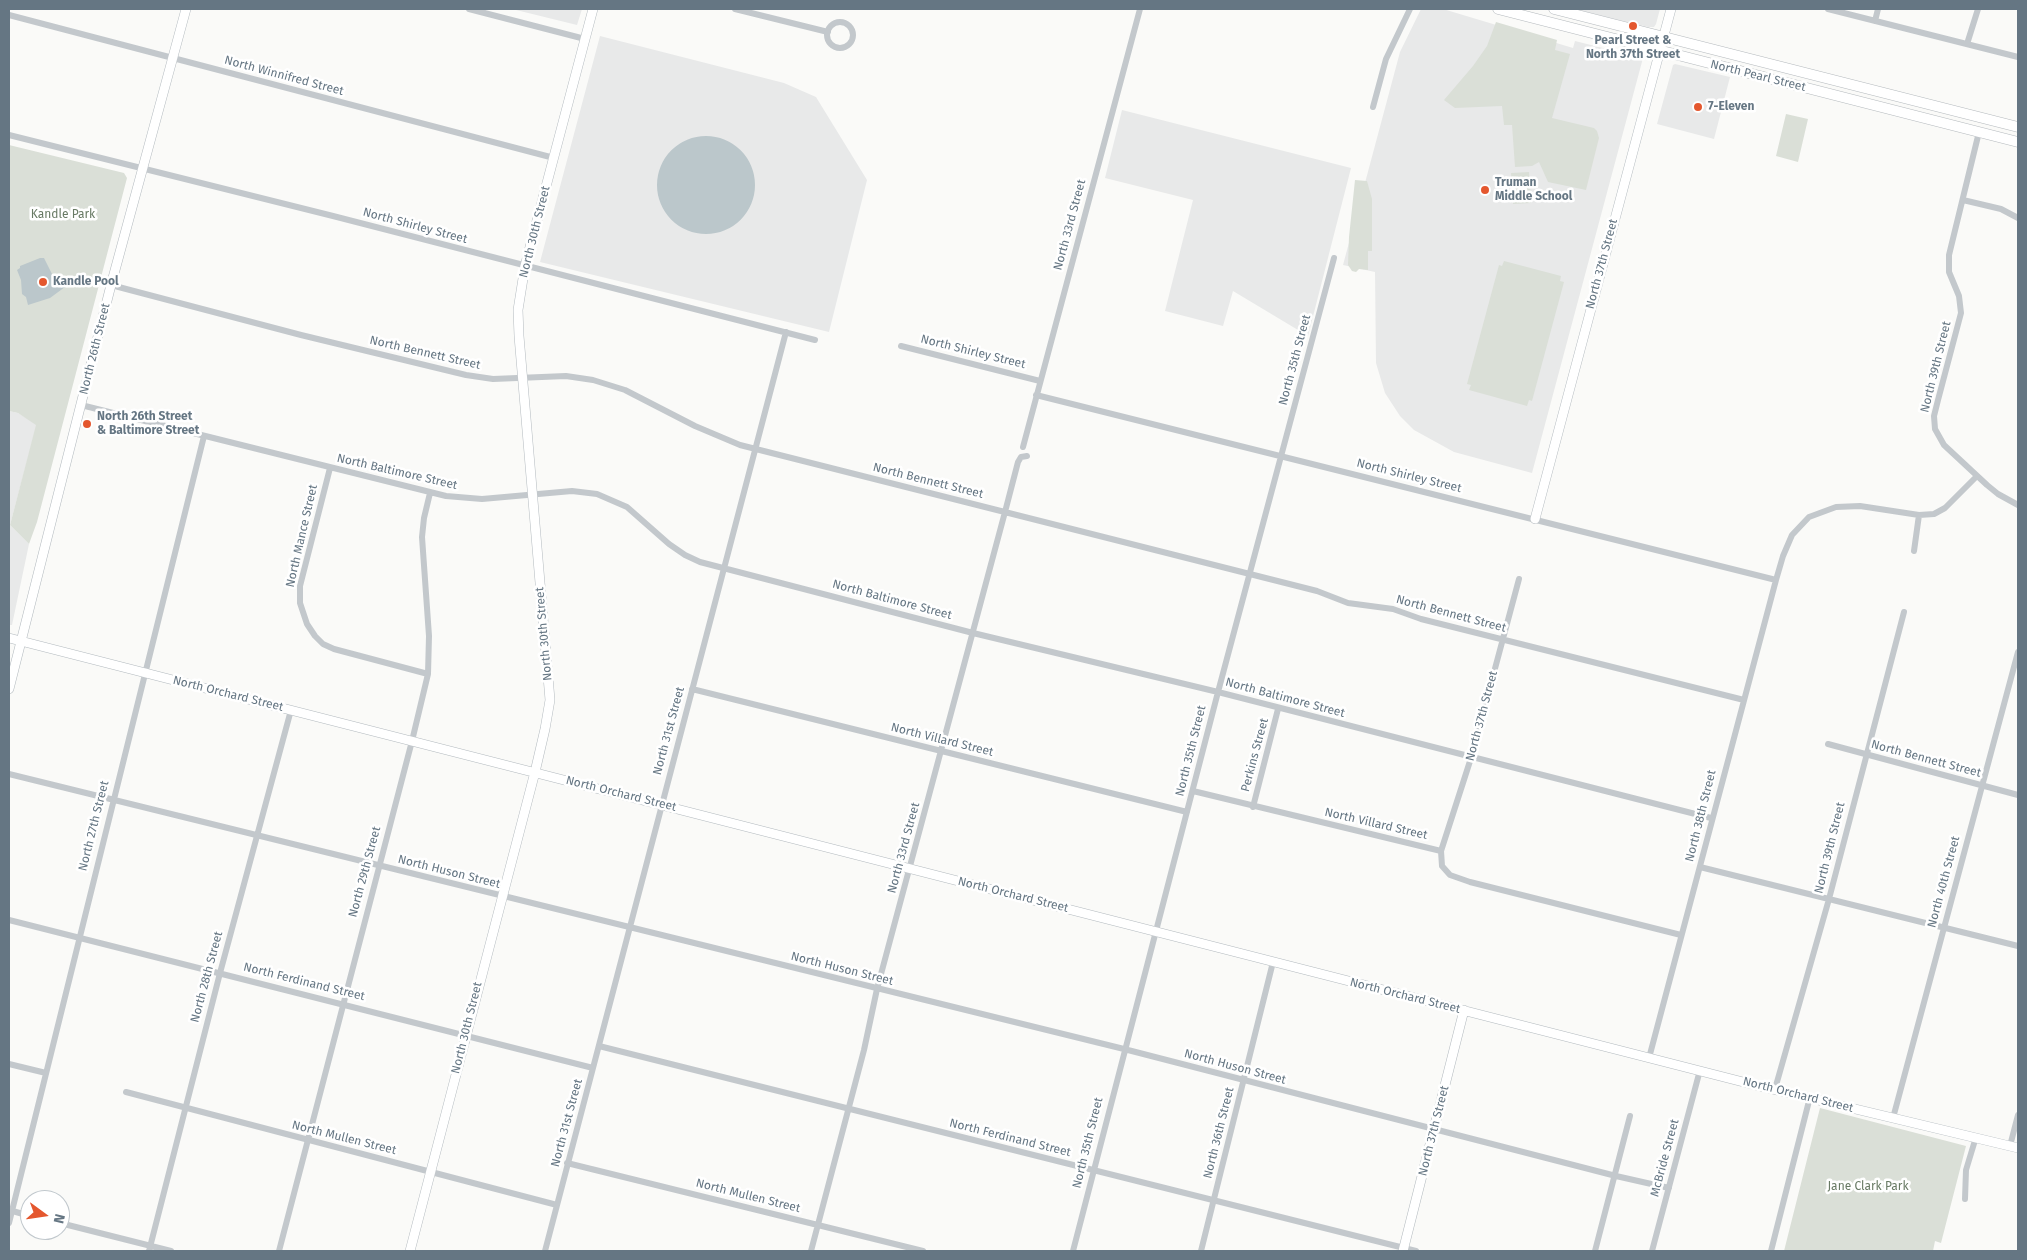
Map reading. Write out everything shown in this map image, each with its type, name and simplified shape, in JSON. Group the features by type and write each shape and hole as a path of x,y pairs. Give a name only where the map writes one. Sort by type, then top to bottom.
{"main road":[{"name":"North Pearl Street","path":"1498,9 2018,142"},
{"name":"North Pearl Street","path":"1554,9 2018,126"}],"street":[{"name":"North 26th Street","path":"9,689 111,285 186,9"},
{"path":"469,9 585,39"},
{"name":"North 30th Street","path":"410,1251 501,896 535,772 550,700 518,310 525,266 594,9"},
{"path":"735,9 828,32"},
{"name":"North 33rd Street","path":"1023,447 1140,9"},
{"path":"1373,107 1386,59 1410,9"},
{"name":"North 37th Street","path":"1535,520 1671,9"},
{"path":"1828,9 2018,57"},
{"path":"1875,21 1878,9"},
{"path":"1967,44 1978,9"},
{"name":"North Winnifred Street","path":"9,15 554,158"},
{"path":"836,23 844,23 852,30 853,38 845,47 837,48 828,40 828,32 836,23"},
{"name":"North 39th Street","path":"1977,476 1944,445 1938,436 1934,423 1938,400 1961,313 1959,296 1948,267 1979,132"},
{"name":"North Shirley Street","path":"9,135 815,340"},
{"path":"1963,200 2001,209 2018,218"},
{"name":"North 35th Street","path":"1072,1251 1334,258"},
{"name":"North Bennett Street","path":"111,285 301,335 466,375 493,379 572,376 610,384 717,436 754,448 1317,592 1348,603 1393,609 1421,619 1744,700"},
{"name":"North 31st Street","path":"545,1251 754,448 786,332"},
{"name":"North Shirley Street","path":"901,346 1040,381"},
{"name":"North Shirley Street","path":"1036,395 1776,580"},
{"name":"North Baltimore Street","path":"81,405 430,493 472,499 578,491 606,497 627,507 669,544 700,562 972,633 1218,692 1712,818"},
{"name":"North 27th Street","path":"9,1223 10,1211 204,436"},
{"name":"North 33rd Street","path":"811,1251 1004,512 1018,462 1021,457 1027,456"},
{"name":"North Mance Street","path":"330,468 300,586 300,603 307,624 323,644 428,674"},
{"path":"1776,580 1792,535 1809,517 1836,507 1850,506 1919,515 1934,514 1945,508 1977,476 1998,494 2018,505"},
{"name":"North 29th Street","path":"279,1251 428,674 429,636 422,536 430,493"},
{"path":"1914,551 1919,515"},
{"name":"North 37th Street","path":"1441,851 1471,758 1519,579"},
{"name":"North 38th Street","path":"1650,1058 1776,580"},
{"name":"North 39th Street","path":"1775,1089 1830,899 1904,612"},
{"name":"North Orchard Street","path":"9,638 1650,1058 2014,1147"},
{"name":"North 40th Street","path":"1893,1118 2018,652"},
{"name":"North Villard Street","path":"692,689 1187,812"},
{"name":"Perkins Street","path":"1253,806 1278,708"},
{"name":"North 28th Street","path":"150,1249 220,973 291,710"},
{"name":"North Bennett Street","path":"1828,744 2018,795"},
{"name":"North Huson Street","path":"9,774 1124,1049 1669,1188"},
{"name":"North Villard Street","path":"1193,791 1441,851 1443,868 1457,878 1681,935"},
{"path":"1700,867 2018,946"},
{"name":"North Ferdinand Street","path":"9,920 593,1068"},
{"name":"North 36th Street","path":"1201,1251 1274,962"},
{"name":"North 37th Street","path":"1403,1250 1464,1010"},
{"name":"North Ferdinand Street","path":"599,1046 1403,1250 1416,1251"},
{"path":"9,1064 46,1073"},
{"name":"McBride Street","path":"1652,1251 1700,1070"},
{"name":"North Mullen Street","path":"126,1092 557,1205"},
{"path":"1771,1251 1810,1098"},
{"path":"2014,1147 2018,1114"},
{"path":"1595,1251 1616,1176 1630,1116"},
{"path":"1965,1199 1966,1170 1976,1137"},
{"name":"North Mullen Street","path":"568,1163 923,1251"},
{"path":"70,1226 150,1249 171,1251"}],"shaded area":[{"path":"512,9 582,9 577,25"},
{"name":"Truman Middle School","path":"1421,9 1443,9 1573,48 1575,41 1643,58 1532,473 1454,452 1414,430 1400,416 1385,393 1376,363 1375,272 1343,265 1400,52"},
{"path":"1575,9 1660,9 1654,27 1648,27"},
{"path":"600,36 784,83 816,97 867,180 829,332 540,262"},
{"path":"1673,65 1730,77 1714,139 1657,124"},
{"path":"1122,110 1351,168 1308,336 1233,291 1223,326 1165,311 1193,200 1105,178"},
{"path":"706,136 725,140 740,151 751,166 755,185 751,204 740,219 725,230 706,234 687,230 672,219 661,204 657,185 661,166 672,151 687,140"},
{"name":"Kandle Pool","path":"44,258 54,278 69,284 50,298 28,305 26,297 22,294 21,280 17,270 20,266"},
{"path":"9,411 18,413 37,424 10,525 29,544 12,625 9,625"}],"green space":[{"path":"1496,22 1557,40 1555,50 1570,54 1552,118 1594,128 1597,131 1599,138 1586,190 1548,182 1539,162 1532,166 1515,167 1512,125 1504,125 1502,106 1455,108 1444,100 1473,66 1487,46"},
{"path":"1786,114 1808,119 1798,162 1776,156"},
{"name":"Kandle Park","path":"9,145 124,173 127,178 37,522 29,544 10,525 36,425 18,413 9,411"},
{"path":"1529,172 1531,203 1513,204 1511,173"},
{"path":"1355,180 1367,181 1372,199 1372,251 1368,251 1368,270 1359,269 1356,272 1352,271 1348,265"},
{"path":"1504,261 1561,276 1560,281 1564,282 1532,401 1529,400 1527,406 1469,390 1471,385 1467,384 1499,265 1502,266"},
{"name":"Jane Clark Park","path":"1820,1108 1966,1146 1941,1243 1935,1241 1933,1251 1784,1251"}],"place":[{"name":"Pearl Street & North 37th Street","path":"1633,26"},
{"name":"7-Eleven","path":"1698,107"},
{"name":"Truman Middle School","path":"1485,190"},
{"name":"Kandle Pool","path":"43,282"},
{"name":"North 26th Street & Baltimore Street","path":"87,424"}]}
